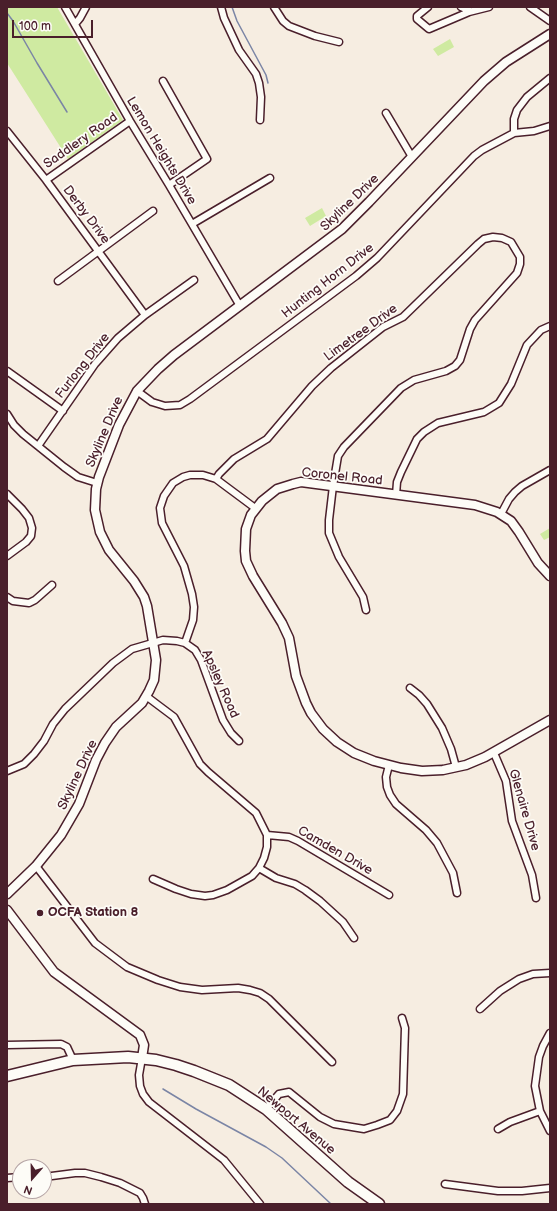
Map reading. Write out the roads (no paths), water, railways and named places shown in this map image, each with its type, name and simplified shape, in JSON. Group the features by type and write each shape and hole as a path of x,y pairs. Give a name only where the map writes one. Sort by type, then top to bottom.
{"main road":[{"name":"Newport Avenue","path":"7,1076 73,1060 128,1057 142,1058 176,1065 221,1082 240,1092 266,1109 348,1182 379,1204"}],"street":[{"name":"Lemon Heights Drive","path":"65,7 130,121 240,306"},
{"path":"75,24 86,7"},
{"path":"221,7 224,18 239,50 256,74 261,97 260,120"},
{"path":"274,7 283,21 289,26 315,36 339,42"},
{"path":"428,7 418,16 417,19 429,29 470,11 489,7"},
{"path":"461,7 470,11"},
{"path":"530,7 550,21"},
{"name":"Skyline Drive","path":"7,894 36,866 57,840 74,815 96,760 105,743 116,727 138,707 152,686 156,660 147,606 140,590 108,550 96,520 95,504 97,483 119,425 137,392 163,364 342,229 370,202 491,74 506,62 550,34"},
{"path":"550,78 527,97 517,110 514,120 514,133 534,131 550,126"},
{"path":"163,81 207,160 169,185"},
{"path":"386,113 412,157"},
{"name":"Saddlery Road","path":"46,180 130,121"},
{"name":"Derby Drive","path":"7,131 99,250 145,315"},
{"name":"Hunting Horn Drive","path":"137,392 152,402 165,406 180,405 190,399 356,276 377,258 474,156 482,150 514,133"},
{"path":"192,224 270,178"},
{"path":"58,281 153,211"},
{"name":"Limetree Drive","path":"216,479 234,459 267,439 312,386 331,368 383,327 403,317 484,239 493,237 502,238 511,242 520,257 520,264 517,273 475,320 470,329 460,360 455,366 446,371 407,383 386,402 344,447 338,456 333,486"},
{"name":"Furlong Drive","path":"38,446 95,364 118,338 145,315 194,280"},
{"path":"396,495 397,482 400,472 417,440 424,432 438,423 484,412 499,403 511,384 527,345 541,330 550,326"},
{"path":"7,371 63,411"},
{"path":"7,414 14,426 70,472 78,477 97,483"},
{"path":"501,514 509,499 515,492 522,486 550,470"},
{"path":"185,643 193,620 194,607 192,594 182,561 162,523 160,514 161,502 170,486 182,477 190,474 197,474 210,476 216,479 256,508"},
{"name":"Coronel Road","path":"550,576 538,563 515,526 501,514 485,507 475,505 309,483 293,484 277,489 262,501 251,515 246,529 246,561 253,576 282,623 288,638 296,676 306,703 311,713 323,729 345,747 364,758 389,765 422,771 444,770 475,762 494,753 550,720"},
{"path":"333,486 328,520 329,533 339,557 363,597 366,610"},
{"path":"7,494 29,518 32,528 30,536 26,542 7,556"},
{"path":"7,597 13,601 28,603 35,600 52,585"},
{"name":"Apsley Road","path":"7,772 24,764 34,754 44,741 53,724 65,709 113,663 132,649 153,642 170,640 185,643 198,654 223,720 231,733 240,741"},
{"path":"410,688 427,704 442,728 451,749 456,767"},
{"path":"146,696 174,717 200,764 256,813 267,835 267,847 259,868 252,876 227,890 205,896 191,894 176,890 153,879"},
{"name":"Glenaire Drive","path":"494,753 506,781 512,821 532,875 536,898"},
{"path":"389,765 386,777 390,795 396,804 426,830 437,843 453,873 456,893"},
{"name":"Camden Drive","path":"267,835 289,837 298,841 389,895"},
{"path":"36,866 95,943 127,967 158,980 180,987 202,990 238,988 260,993 270,999 332,1062"},
{"path":"259,868 276,878 300,887 320,901 343,922 354,938"},
{"path":"7,910 54,972 140,1035 144,1045 139,1075 140,1086 143,1094 149,1102 224,1160 260,1204"},
{"path":"480,1009 500,991 519,979 533,974 550,973"},
{"path":"266,1109 279,1094 289,1092 320,1117 334,1124 364,1129 390,1120 397,1111 403,1094 405,1028 402,1018"},
{"path":"550,1033 538,1057 535,1086 540,1111 550,1130"},
{"path":"7,1045 61,1044 67,1046 73,1060"},
{"path":"498,1129 510,1122 540,1111"},
{"path":"52,1176 85,1173 101,1177 120,1183 140,1193 145,1204"},
{"path":"445,1184 498,1192 550,1188"}],"waterway":[{"path":"232,7 237,21 266,75 268,83"},
{"path":"7,13 67,112"},
{"path":"163,1089 196,1109 266,1147 282,1158 331,1204"}],"place":[{"name":"OCFA Station 8","path":"40,913"}]}
